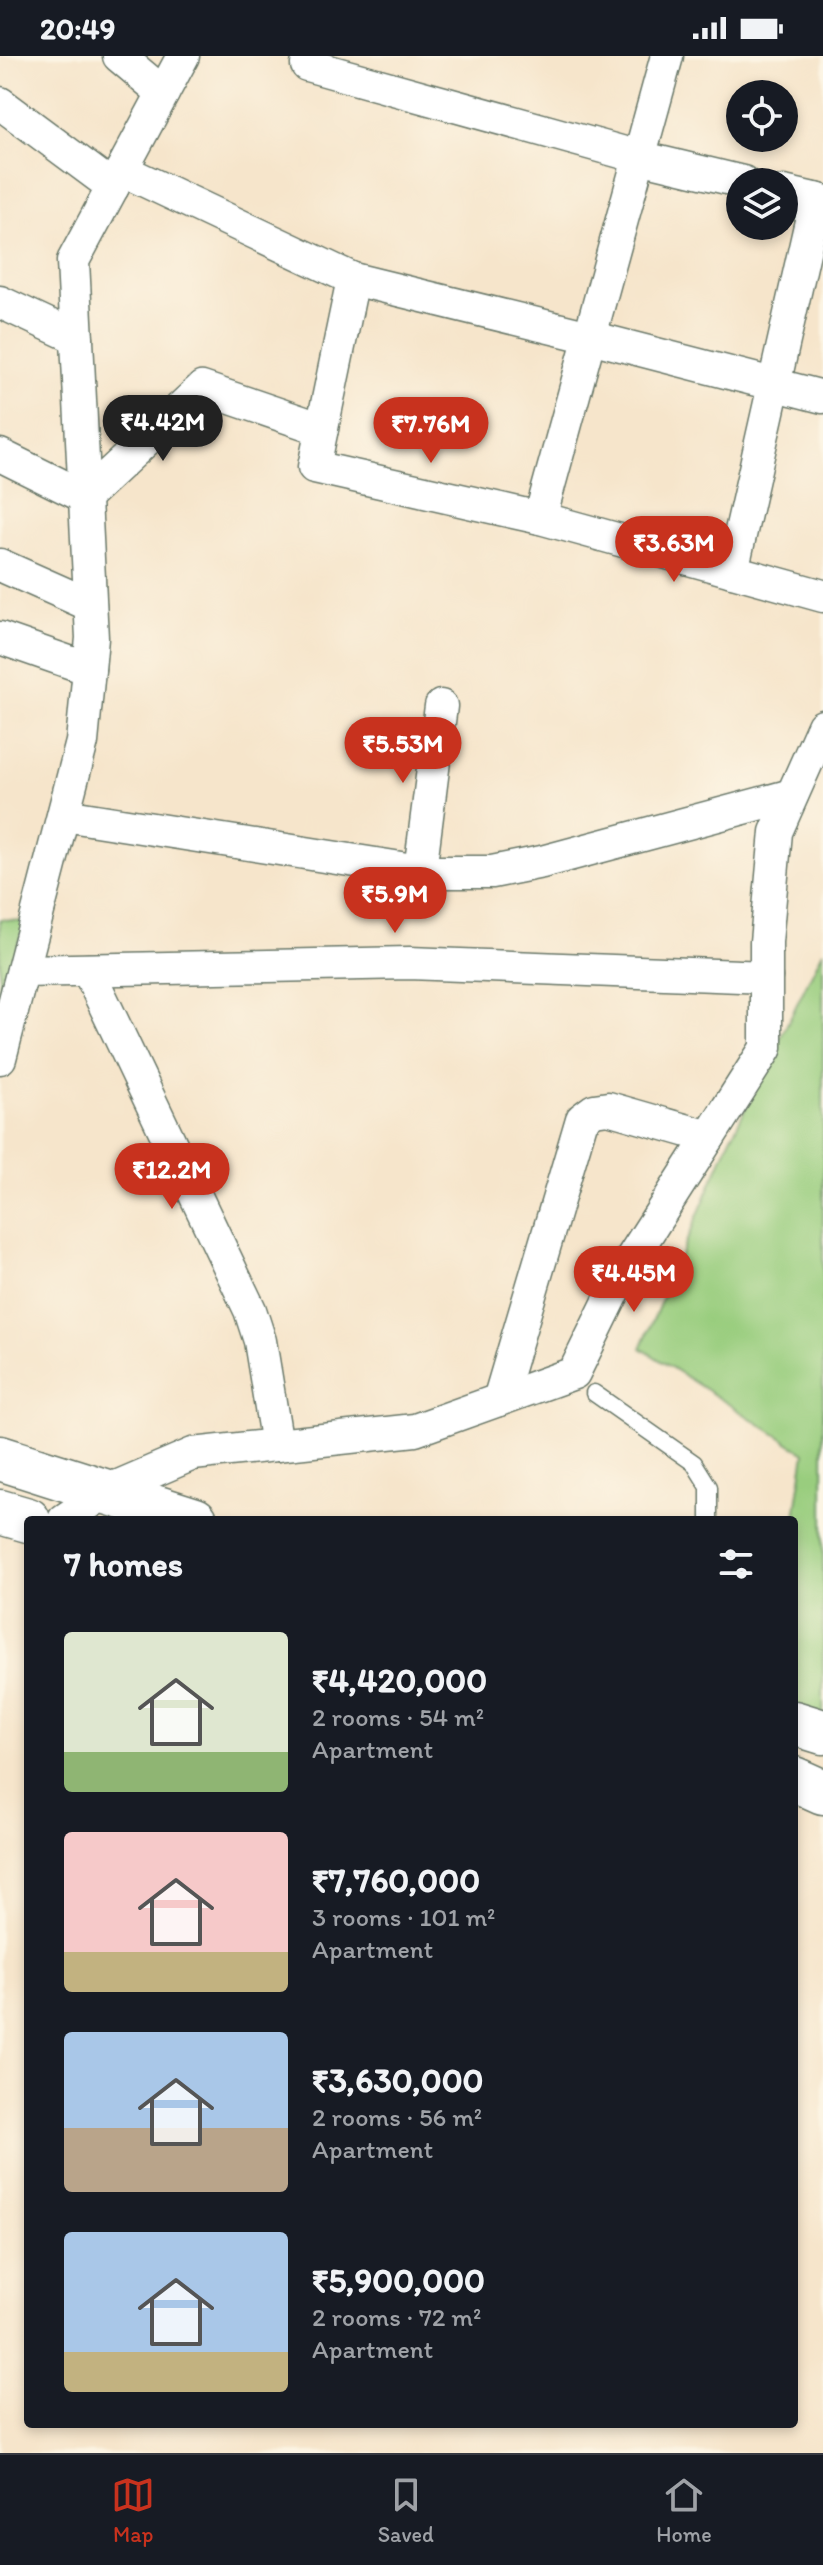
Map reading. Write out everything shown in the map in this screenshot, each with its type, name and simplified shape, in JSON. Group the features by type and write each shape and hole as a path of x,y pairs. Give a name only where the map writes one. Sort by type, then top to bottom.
{"main road":[{"path":"0,1458 183,1516"},
{"path":"0,1512 24,1519"},
{"path":"798,1724 823,1732"},
{"path":"798,1781 823,1792"}],"street":[{"path":"119,56 163,93"},
{"path":"0,1058 82,742 92,638 73,261 183,56"},
{"path":"540,518 667,56"},
{"path":"307,65 639,157 726,178"},
{"path":"0,103 118,178 353,279 823,397"},
{"path":"732,571 820,200 798,195"},
{"path":"353,279 314,467 540,518 823,596"},
{"path":"0,302 77,338"},
{"path":"85,497 202,388 322,429"},
{"path":"0,455 85,497"},
{"path":"0,565 90,605"},
{"path":"0,638 89,669"},
{"path":"420,871 441,706"},
{"path":"70,1516 107,1491 193,1454 415,1430 574,1373 626,1267 766,1048 766,942 776,832 823,726"},
{"path":"64,815 420,871 492,872 542,862 792,795"},
{"path":"23,971 409,963 766,977"},
{"path":"88,970 250,1310 260,1341 277,1445"},
{"path":"499,1400 582,1119 594,1110 608,1108 709,1137"}],"lane":[{"path":"594,1393 694,1463 709,1487 709,1516"}],"green space":[{"path":"0,919 25,922 0,1002"},
{"path":"823,951 823,1720 798,1710 798,1516 795,1516 805,1453 641,1348 729,1142"}]}
